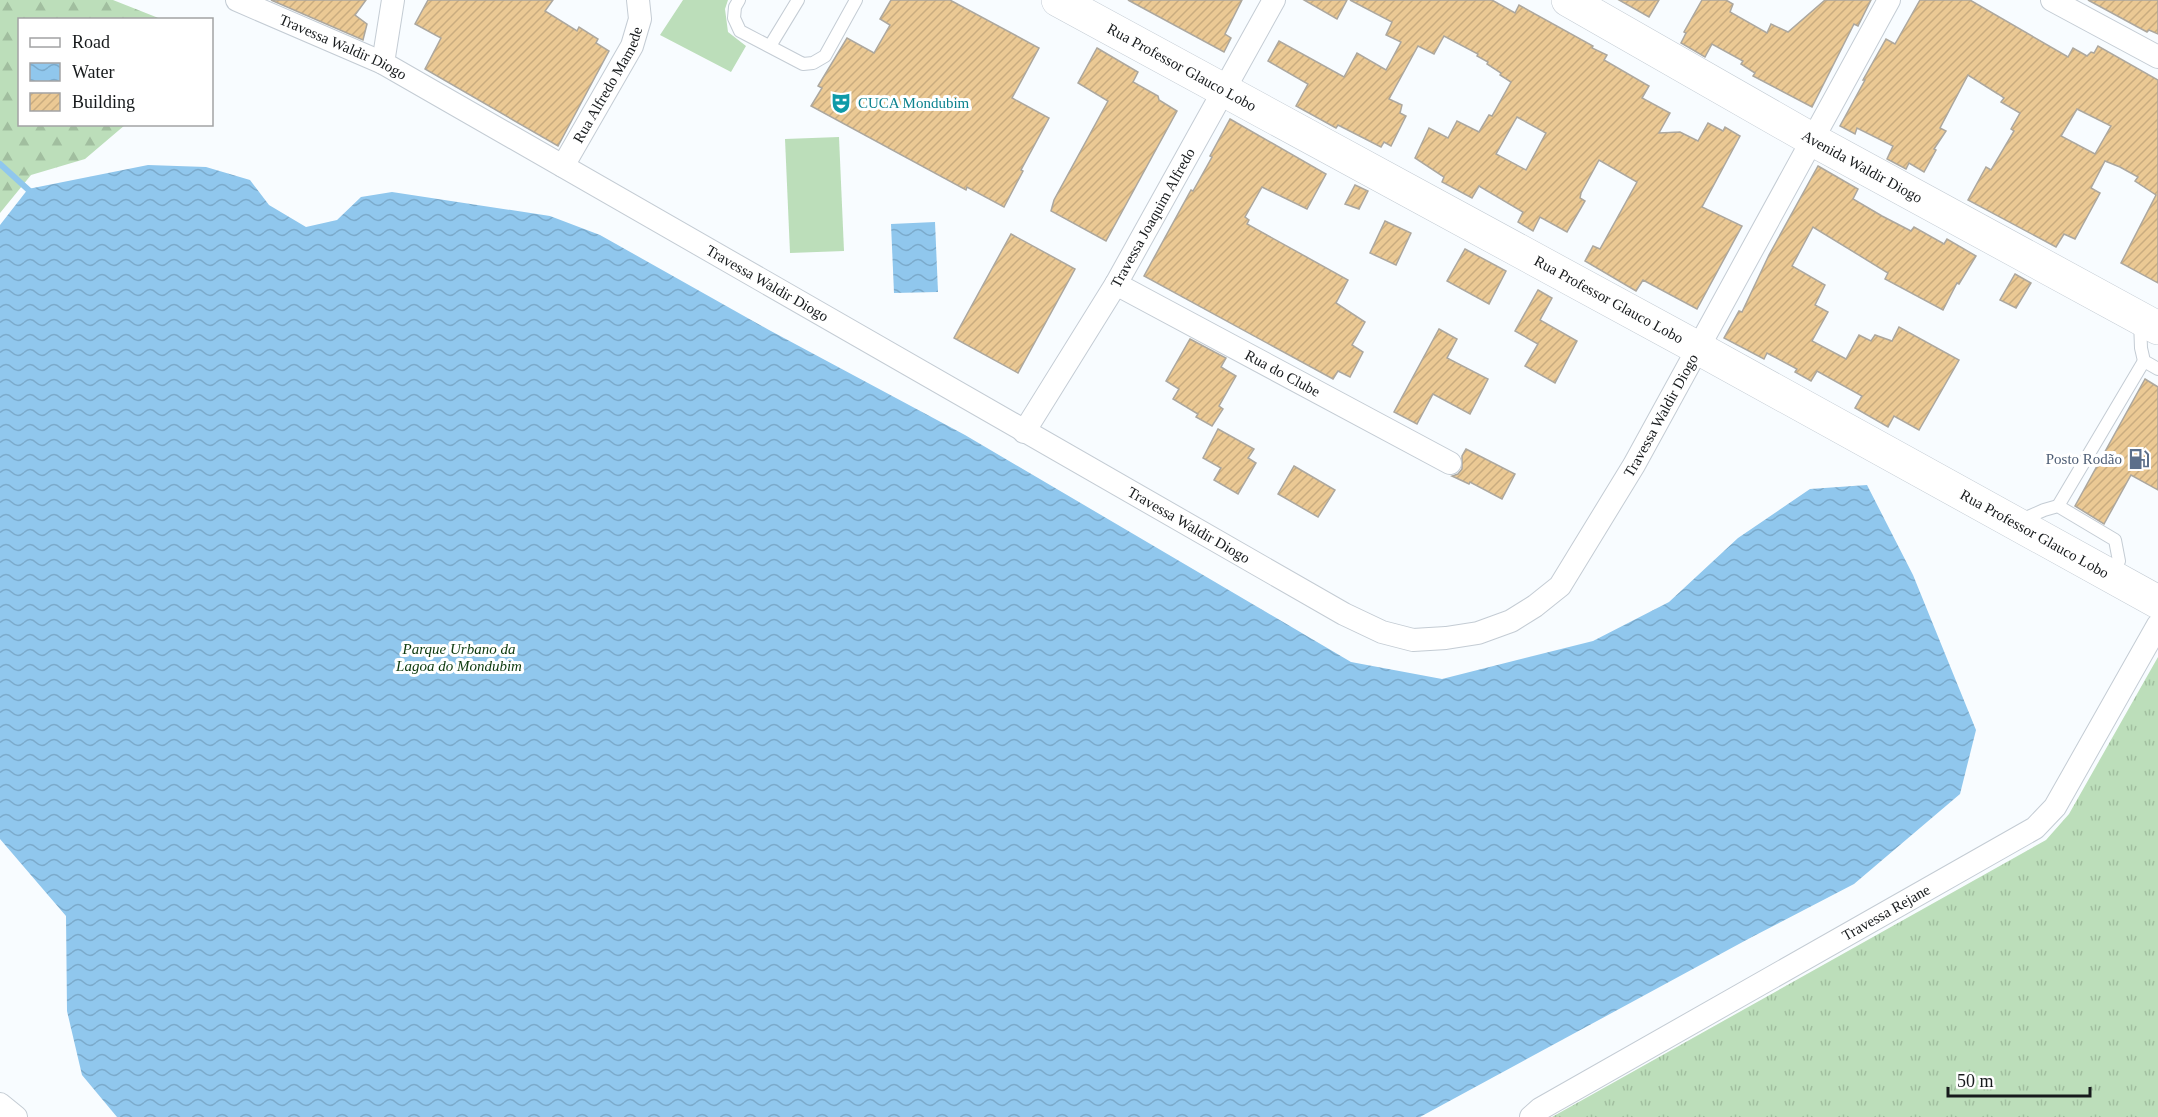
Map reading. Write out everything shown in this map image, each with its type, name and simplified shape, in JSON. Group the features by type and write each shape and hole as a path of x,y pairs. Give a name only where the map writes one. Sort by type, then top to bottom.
{"main road":[{"name":"Rua Professor Glauco Lobo","path":"1058,0 2016,522 2158,602"},
{"name":"Avenida Waldir Diogo","path":"1568,0 1813,140 2149,323"}],"street":[{"name":"Travessa Waldir Diogo","path":"237,0 383,63 1344,614 1382,632 1413,640 1478,633 1510,621 1535,606 1560,586 1634,465 1888,0"},
{"path":"383,63 393,0"},
{"name":"Rua Alfredo Mamede","path":"563,166 632,46 640,19 639,0"},
{"name":"Travessa Joaquim Alfredo","path":"1024,432 1116,284 1274,0"},
{"path":"2052,0 2158,57"},
{"name":"Rua do Clube","path":"1116,284 1450,463"},
{"name":"Travessa Rejane","path":"1531,1117 1540,1109 2035,828 2055,807 2158,625"},
{"path":"0,1104 16,1117"}],"lane":[{"path":"739,0 735,7 734,18 740,31 803,64 813,63 825,56 856,0"},
{"path":"770,46 798,0"},
{"path":"2149,323 2140,348 2144,361 2158,369"},
{"path":"2016,522 2058,506 2144,361"},
{"path":"2058,506 2115,540 2119,561 2112,577"}],"green space":[{"path":"0,0 113,0 158,18 18,18 18,126 124,126 85,159 31,175 0,213"},
{"path":"683,0 728,0 725,9 728,32 746,46 731,72 660,35"},
{"path":"839,137 844,251 790,253 785,139"},
{"path":"2158,657 2158,1117 1552,1117 2046,840 2069,814"}],"water":[{"name":"Parque Urbano da Lagoa do Mondubim","path":"148,165 206,167 250,180 269,205 306,227 337,220 361,197 392,192 550,216 600,235 769,330 965,435 1351,662 1442,679 1593,641 1669,602 1738,538 1810,489 1867,485 1913,575 1976,730 1960,794 1854,884 1420,1117 117,1117 82,1075 67,1011 66,916 0,839 0,225 28,189"},
{"path":"935,222 938,292 894,293 891,224"}],"building":[{"path":"271,0 366,0 355,15 367,24 363,40"},
{"path":"428,0 553,0 545,11 577,31 579,27 598,39 596,43 609,51 558,146 425,69 441,38 415,24"},
{"path":"891,0 950,0 1039,48 1012,98 1049,118 1004,207 967,187 966,190 811,106 822,88 818,86 847,38 874,53 890,25 880,19"},
{"path":"1128,0 1242,0 1225,34 1231,38 1224,52"},
{"path":"1304,0 1347,0 1337,19"},
{"path":"1350,0 1492,0 1515,13 1519,5 1593,46 1592,48 1607,55 1604,60 1649,86 1642,98 1670,113 1659,133 1680,132 1698,141 1708,123 1723,131 1725,127 1740,136 1702,207 1742,226 1697,309 1643,280 1636,291 1585,261 1593,246 1600,249 1637,182 1599,160 1581,193 1580,198 1585,201 1567,232 1540,217 1533,231 1518,222 1523,212 1479,186 1472,198 1442,182 1444,177 1415,158 1429,128 1448,138 1457,121 1479,132 1489,115 1492,116 1511,82 1487,64 1488,62 1477,56 1478,54 1444,36 1434,54 1418,46 1389,99 1402,105 1400,113 1406,116 1391,146 1384,142 1381,147 1338,125 1336,128 1296,106 1308,84 1268,61 1279,41 1344,77 1357,53 1386,70 1401,42 1386,35 1392,22","holes":["1517,117 1546,133 1526,170 1496,154"]},
{"path":"1619,0 1659,0 1649,17"},
{"path":"1702,0 1726,0 1733,4 1730,12 1767,33 1771,24 1788,32 1825,0 1871,0 1858,26 1854,24 1812,107 1753,76 1755,73 1741,64 1743,61 1712,44 1705,57 1681,43 1686,33 1684,32"},
{"path":"1920,0 1970,0 2068,57 2073,48 2087,56 2091,52 2094,53 2098,46 2158,80 2158,283 2121,263 2156,195 2135,181 2138,177 2120,167 2105,161 2091,188 2100,193 2075,239 2064,234 2056,247 1968,200 1986,167 1991,170 2014,131 2011,129 2020,113 2001,102 2004,98 1968,75 1940,128 1946,131 1934,149 1936,150 1924,172 1909,163 1906,169 1887,159 1893,146 1857,128 1855,134 1840,126 1886,39 1895,44","holes":["2077,109 2111,126 2095,154 2061,136"]},
{"path":"2088,0 2158,0 2158,34 2149,30 2147,32"},
{"path":"1097,48 1138,72 1133,82 1158,96 1159,100 1177,111 1106,241 1051,211 1054,200 1108,101 1078,83"},
{"path":"1230,119 1326,174 1307,209 1262,187 1245,217 1249,220 1247,224 1348,280 1336,303 1365,322 1352,345 1363,352 1350,377 1338,371 1333,379 1144,276 1191,190 1193,191 1212,157 1210,156"},
{"path":"1818,166 1858,189 1853,199 1882,216 1911,231 1914,227 1944,244 1947,239 1976,256 1959,284 1957,283 1943,310 1885,279 1888,273 1813,227 1792,266 1825,285 1815,305 1828,312 1812,341 1846,359 1859,335 1871,341 1875,335 1892,341 1899,327 1959,360 1919,430 1894,416 1888,427 1855,408 1862,396 1817,371 1811,381 1795,372 1797,369 1767,353 1764,359 1724,338 1739,311 1742,312 1769,255"},
{"path":"1355,185 1368,191 1359,209 1345,204"},
{"path":"1385,221 1411,233 1396,265 1370,253"},
{"path":"1011,234 1075,269 1018,373 954,338"},
{"path":"1465,249 1506,271 1489,304 1447,281"},
{"path":"2015,274 2031,283 2016,308 2000,300"},
{"path":"1538,290 1552,298 1540,320 1577,341 1555,383 1525,366 1538,344 1515,331"},
{"path":"1439,329 1457,339 1447,358 1488,379 1470,414 1433,394 1417,424 1394,412"},
{"path":"1190,339 1226,358 1221,367 1236,376 1219,406 1223,409 1212,426 1196,417 1198,414 1173,399 1179,389 1166,381"},
{"path":"2145,379 2158,387 2158,490 2131,475 2104,524 2075,506"},
{"path":"1218,429 1254,449 1248,458 1256,463 1238,494 1214,480 1221,468 1203,458"},
{"path":"1466,449 1515,474 1502,499 1470,482 1469,484 1452,476 1458,474 1462,469 1462,456"},
{"path":"1294,466 1335,490 1318,517 1278,494"}],"waterway":[{"path":"0,164 33,194"}],"place":[{"name":"CUCA Mondubim","path":"841,103"},
{"name":"Posto Rodão","path":"2139,459"}]}
